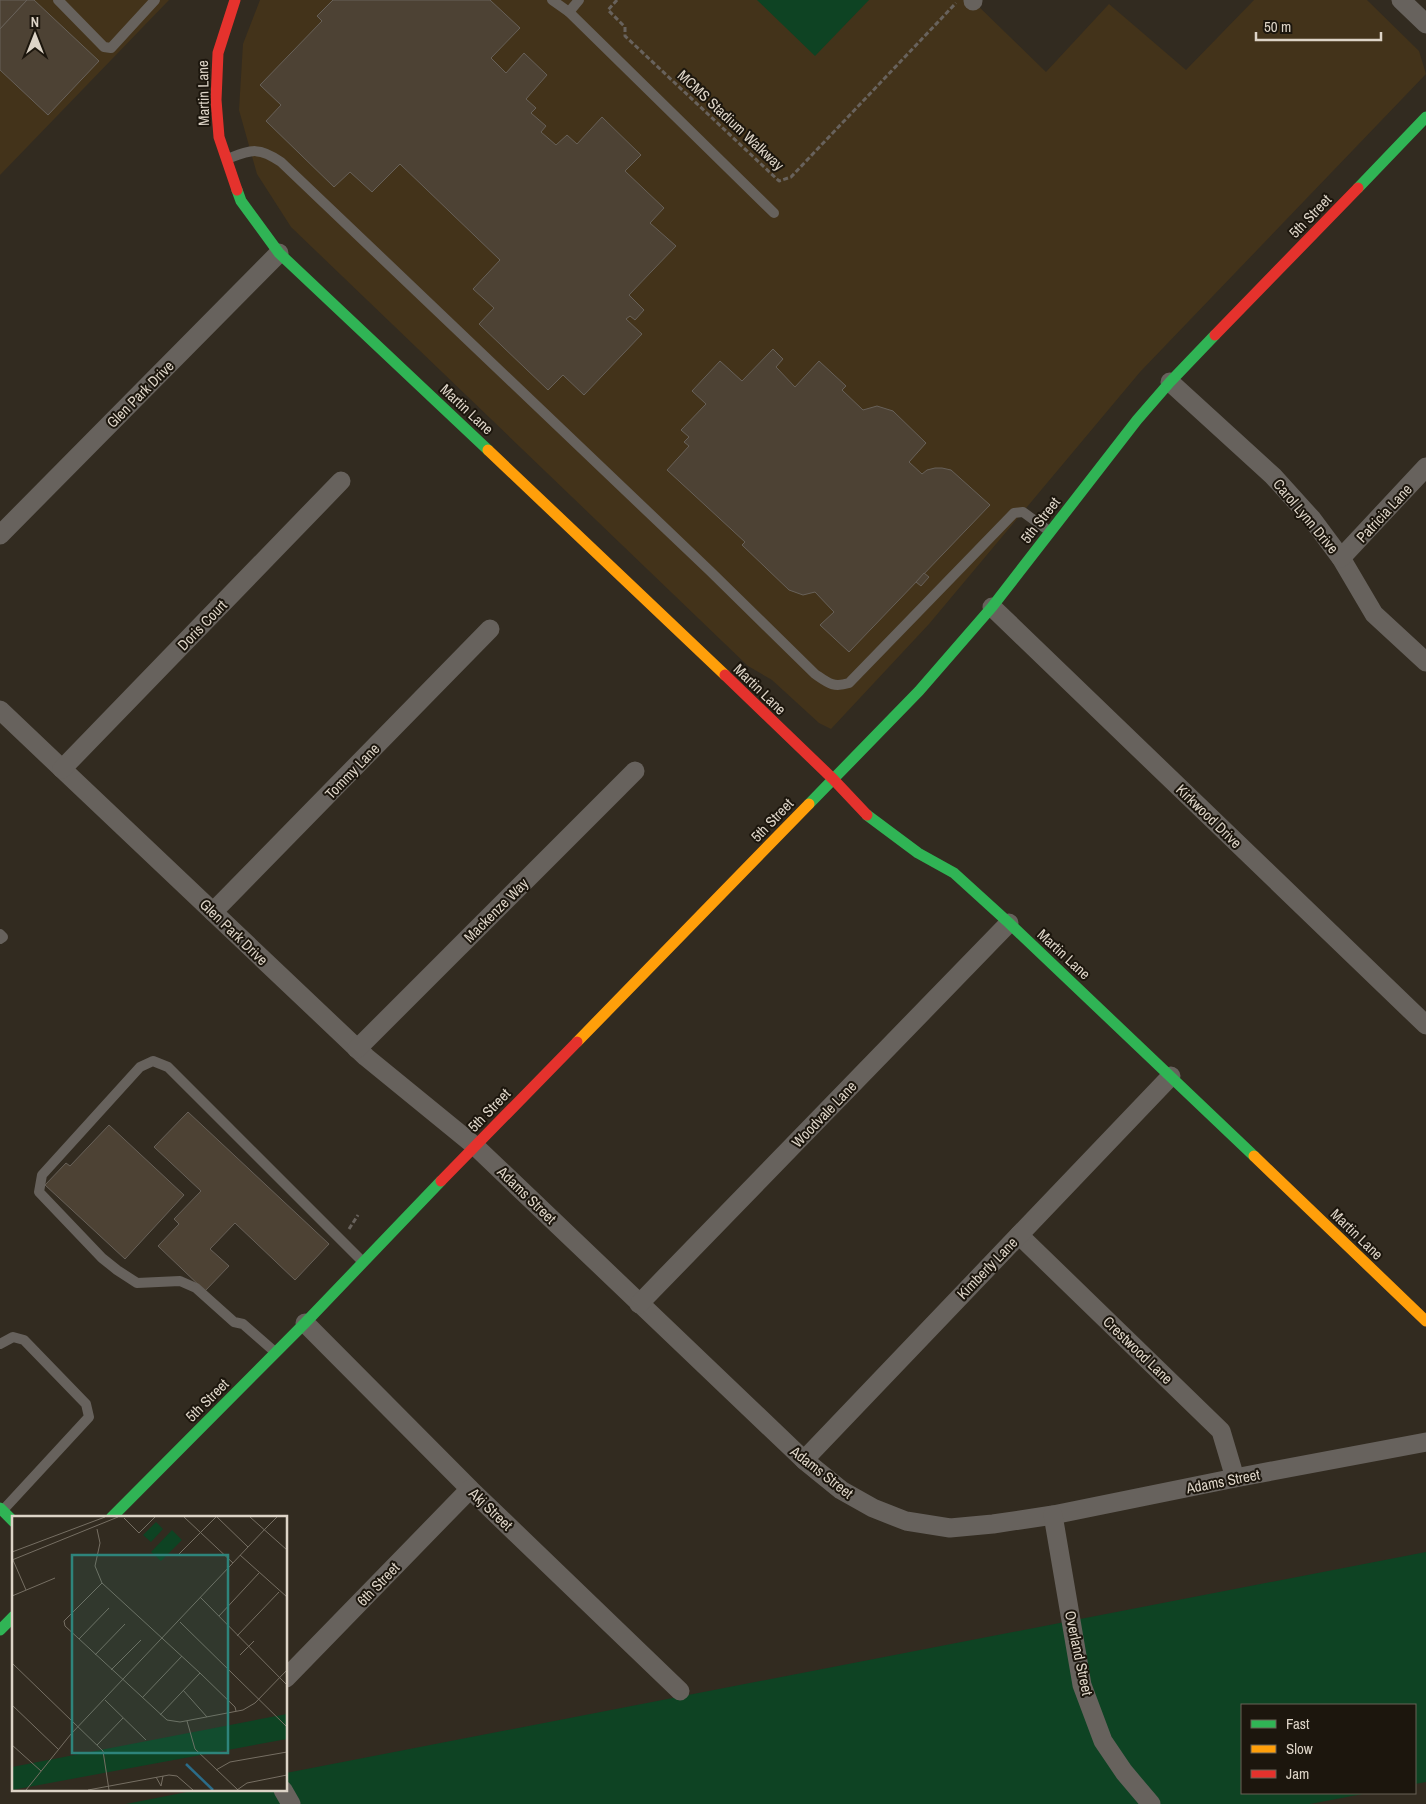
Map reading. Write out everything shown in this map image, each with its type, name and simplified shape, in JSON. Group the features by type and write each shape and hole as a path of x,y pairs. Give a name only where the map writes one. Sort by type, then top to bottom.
{"main road":[{"name":"Martin Lane","path":"235,0 218,53 216,100 219,137 241,201 279,253 537,496 833,779 866,814 918,853 954,873 1010,923 1426,1321"},
{"name":"5th Street","path":"112,1516 305,1323 918,691 992,607 1137,420 1170,382 1426,117"},
{"path":"1,1510 12,1520"},
{"path":"0,1630 12,1618"}],"street":[{"path":"1401,0 1426,24"},
{"name":"Glen Park Drive","path":"0,536 279,253"},
{"name":"Carol Lynn Drive","path":"1170,382 1273,476 1312,519 1341,558 1374,614 1426,662"},
{"name":"Patricia Lane","path":"1341,558 1426,467"},
{"name":"Doris Court","path":"62,769 341,481"},
{"name":"Kirkwood Drive","path":"992,607 1426,1025"},
{"name":"Tommy Lane","path":"213,912 490,629"},
{"name":"Glen Park Drive","path":"0,710 357,1049 475,1146"},
{"name":"Mackenze Way","path":"357,1049 635,771"},
{"name":"Woodvale Lane","path":"639,1304 1010,923"},
{"name":"Kimberly Lane","path":"804,1460 1171,1076"},
{"name":"Adams Street","path":"475,1146 804,1460 841,1490 873,1508 906,1521 950,1528 1053,1515 1426,1442"},
{"name":"Crestwood Lane","path":"1019,1235 1221,1431 1235,1478"},
{"name":"Akj Street","path":"305,1323 470,1489 680,1691"},
{"name":"6th Street","path":"288,1676 470,1489"},
{"name":"Overland Street","path":"1053,1515 1082,1686 1103,1740 1124,1772 1151,1804"},
{"path":"284,1792 291,1804"}],"lane":[{"path":"58,0 104,47 111,48 155,0"},
{"path":"552,0 569,12 774,212"},
{"path":"569,12 579,0"},
{"path":"226,160 250,150 260,150 281,162 815,674 826,682 838,687 849,683 1014,512 1023,512 1050,532"},
{"path":"0,934 3,937 0,939"},
{"path":"275,1353 243,1324 234,1322 196,1288 180,1281 137,1282 117,1270 102,1258 38,1192 42,1175 140,1067 153,1061 168,1067 363,1262"},
{"path":"0,1344 13,1337 24,1340 86,1404 89,1417 1,1510"}],"path":[{"name":"MCMS Stadium Walkway","path":"618,0 608,10 625,27 625,36 779,181 791,178 968,0"}],"shaded area":[{"path":"0,0 169,0 0,175"},
{"path":"260,0 972,0 1046,72 1109,4 1186,70 1254,0 1367,0 1419,51 1426,74 1140,372 929,624 831,729 819,723 772,680 748,666 291,227 257,174 239,110 243,44"}],"green space":[{"path":"757,0 869,0 815,56"},
{"path":"1426,1552 1426,1782 1416,1784 1416,1704 1241,1704 1241,1794 1363,1794 1310,1804 126,1804 187,1792 288,1792 288,1773"}],"building":[{"path":"0,0 27,0 0,29"},
{"path":"27,0 34,0 99,61 48,115 0,70 0,29"},
{"path":"333,0 490,0 520,28 491,58 506,73 524,53 547,75 526,99 536,108 531,113 546,126 541,132 556,145 567,135 577,144 602,117 641,155 625,171 664,208 650,223 676,246 629,295 644,310 635,320 630,316 626,319 642,334 584,395 563,375 548,390 479,324 494,308 473,289 500,260 400,164 372,192 350,172 334,187 266,121 281,105 260,85 322,21 317,16"},
{"path":"773,349 783,359 776,367 795,387 819,361 846,386 842,390 863,410 877,406 893,411 926,443 909,462 922,474 927,470 935,468 951,470 990,505 849,652 820,625 834,612 815,592 803,595 789,590 742,545 745,542 667,470 689,446 684,442 689,437 681,430 706,404 692,391 720,361 742,381"},
{"path":"924,573 929,577 921,586 916,582"},
{"path":"188,1112 329,1244 295,1280 235,1223 210,1249 229,1266 205,1291 158,1246 179,1224 174,1219 201,1191 154,1147"},
{"path":"109,1125 184,1195 125,1259 45,1185 66,1163 70,1166"}],"traffic: fast":[{"path":"1358,188 1426,117"},
{"path":"237,190 241,201 279,253 488,450"},
{"path":"809,804 919,691 992,607 1137,420 1215,335"},
{"path":"867,815 918,853 954,873 1254,1156"},
{"path":"113,1516 305,1323 441,1181"},
{"path":"0,1508 12,1520"},
{"path":"0,1630 12,1618"}],"traffic: slow":[{"path":"488,450 725,675"},
{"path":"577,1042 809,804"},
{"path":"1254,1156 1426,1321"}],"traffic: jam":[{"path":"235,0 218,53 216,100 219,137 237,190"},
{"path":"1215,335 1358,188"},
{"path":"725,675 833,779 867,815"},
{"path":"441,1181 577,1042"}]}
